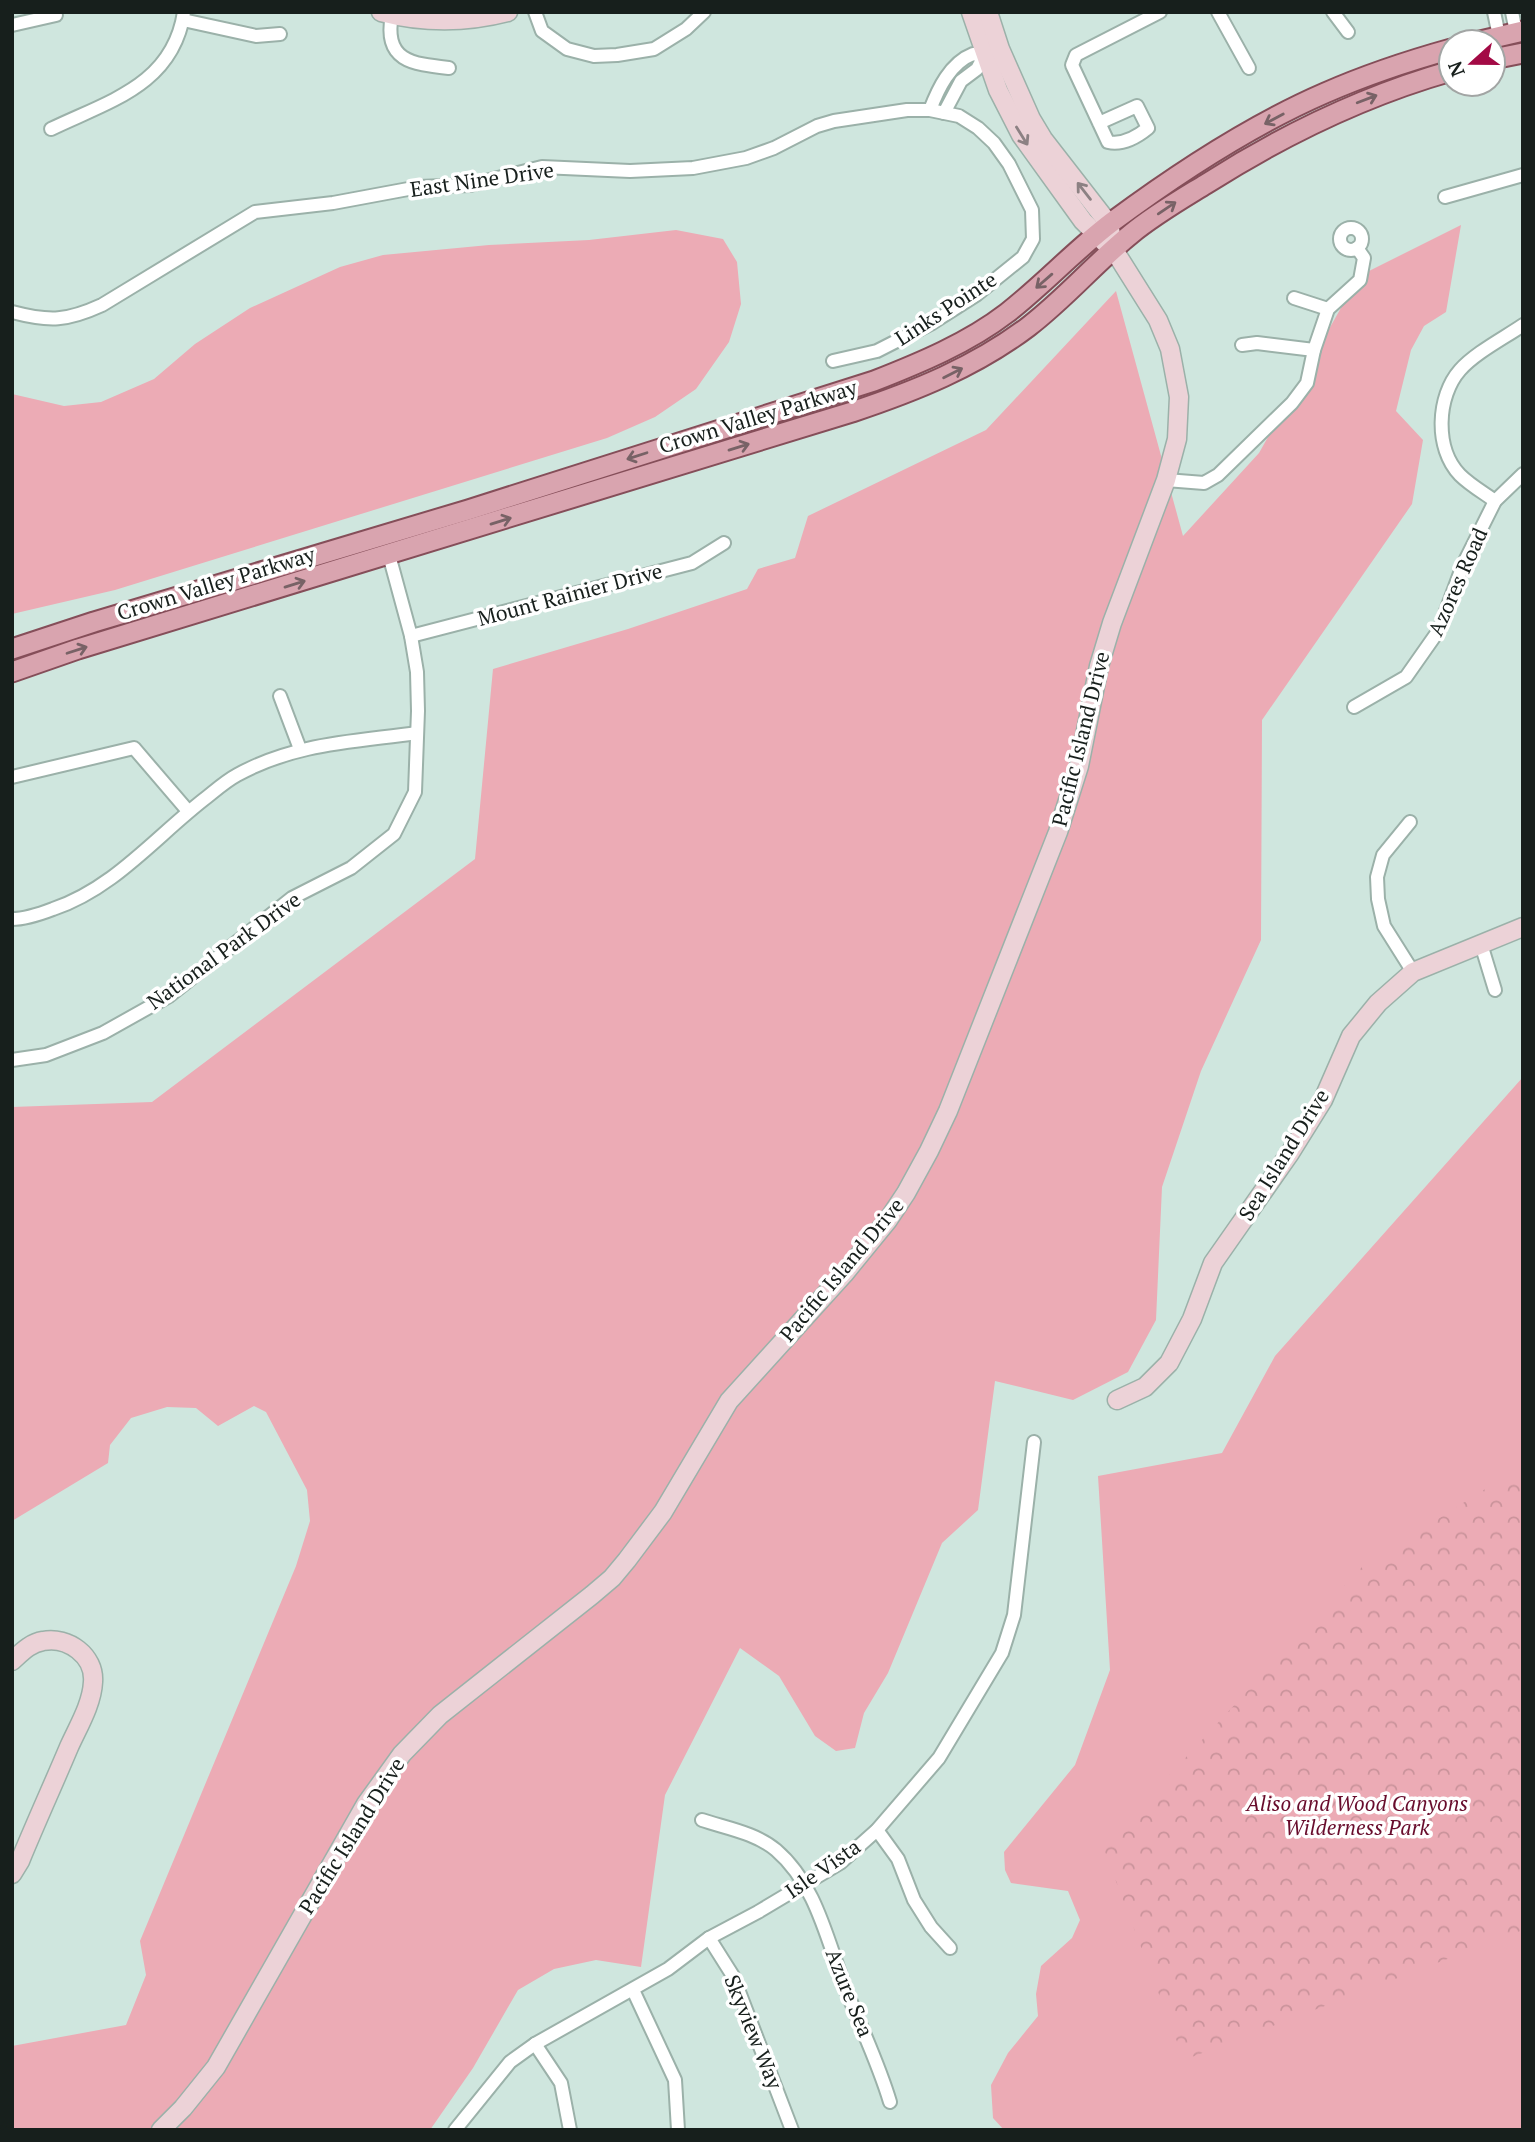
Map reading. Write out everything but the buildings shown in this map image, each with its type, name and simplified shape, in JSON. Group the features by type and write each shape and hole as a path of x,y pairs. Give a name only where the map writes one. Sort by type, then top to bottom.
{"main road":[{"path":"386,14 426,20 461,16 482,19 508,12"},
{"path":"971,12 993,53"},
{"path":"988,12 993,53"},
{"name":"Pacific Island Drive","path":"161,2130 183,2108 216,2067 366,1804 402,1754 440,1715 612,1578 663,1512 729,1401 858,1257 906,1193 948,1111 1058,832 1079,766 1092,694 1105,644 1166,480 1177,439 1179,397 1170,349 1158,320 1102,230 1021,135 998,90 993,53"},
{"name":"Crown Valley Parkway","path":"12,649 83,625 468,510 874,381 919,363 1006,314 1102,230 1188,168 1301,104 1376,73 1437,53"},
{"name":"Crown Valley Parkway","path":"12,672 78,649 852,412 949,376 1029,326 1130,234 1171,205 1295,132 1351,105 1437,76"},
{"path":"326,552 340,558 368,549 388,555 402,537 461,521 468,510"},
{"name":"Sea Island Drive","path":"1117,1401 1145,1387 1169,1363 1192,1319 1213,1263 1290,1153 1323,1100 1351,1036 1378,1003 1413,972 1523,927"},
{"path":"12,1661 33,1644 44,1640 59,1641 74,1646 89,1662 93,1673 93,1686 85,1713 12,1874"}],"street":[{"path":"535,12 542,31 566,49 594,56 654,49 685,29 704,12"},
{"path":"1099,123 1072,65 1073,59 1160,12"},
{"path":"1333,12 1348,32"},
{"path":"1494,12 1513,33"},
{"path":"1513,12 1513,33"},
{"path":"1219,13 1249,68"},
{"path":"386,14 392,48 403,58 418,64 449,68"},
{"path":"12,25 56,15"},
{"path":"51,128 135,89 158,71 174,48 183,16 256,36 281,34"},
{"path":"930,110 941,85 967,56 993,53"},
{"path":"944,113 961,81 993,53"},
{"path":"941,85 955,92"},
{"name":"Links Pointe","path":"832,360 877,351 932,323 976,295 1023,257 1033,239 1032,210 1023,187 994,143 978,128 959,116 930,110"},
{"name":"East Nine Drive","path":"12,312 56,320 80,315 124,292 255,212 333,203 419,187 470,184 542,167 630,171 692,168 746,158 834,121 896,111 930,110"},
{"path":"1445,197 1523,175"},
{"path":"1166,480 1205,483 1218,475 1292,404 1307,383 1314,350 1328,309 1360,280 1364,258 1357,248"},
{"path":"1294,299 1328,309"},
{"path":"1495,501 1459,474 1445,449 1441,421 1449,384 1462,367 1523,325"},
{"path":"1242,345 1257,343 1314,350"},
{"name":"Azores Road","path":"1354,708 1406,677 1439,630 1463,565 1495,501 1523,474"},
{"name":"Mount Rainier Drive","path":"411,636 692,563 724,543"},
{"name":"National Park Drive","path":"12,1060 46,1055 103,1033 169,996 292,898 351,868 388,841 414,797 417,672 411,636 388,555"},
{"path":"280,696 300,749"},
{"path":"12,919 37,915 70,904 93,891 127,867 188,811 234,776 270,758 300,749 417,733"},
{"path":"12,777 134,748 188,811"},
{"path":"1410,822 1383,855 1377,877 1378,899 1384,926 1413,972"},
{"path":"1481,944 1495,990"},
{"name":"Isle Vista","path":"455,2130 510,2062 535,2044 668,1969 709,1938 840,1863 877,1830 939,1758 1002,1653 1014,1615 1034,1441"},
{"name":"Azure Sea","path":"702,1820 750,1835 775,1849 806,1884 815,1902 849,1999 879,2066 890,2102"},
{"path":"877,1830 898,1859 914,1900 931,1927 950,1948"},
{"name":"Skyview Way","path":"709,1938 733,1976 792,2130"},
{"path":"632,1990 675,2080 678,2130"},
{"path":"535,2044 561,2083 569,2130"}],"green space":[{"path":"1461,225 1446,312 1424,326 1411,350 1396,411 1423,440 1412,504 1262,720 1261,940 1201,1071 1162,1187 1156,1320 1128,1372 1073,1400 995,1381 978,1510 942,1543 888,1673 864,1713 855,1748 836,1751 815,1736 779,1676 740,1648 665,1795 641,1967 596,1960 554,1969 518,1990 473,2068 430,2130 12,2130 12,2046 126,2025 146,1975 140,1941 296,1566 310,1521 307,1490 266,1412 254,1406 218,1426 196,1408 167,1407 131,1418 110,1445 108,1463 12,1521 12,1107 152,1102 475,859 493,669 628,629 747,589 758,569 795,558 808,516 986,430 1116,291 1183,536 1259,453 1359,276"},
{"path":"676,230 723,239 737,262 741,304 729,342 696,389 655,417 607,438 115,590 12,614 12,394 64,406 101,402 154,379 195,344 250,308 340,267 383,255 489,245 589,240"},
{"path":"1523,1077 1523,2130 1004,2130 993,2118 991,2085 1008,2053 1038,2016 1036,1994 1041,1966 1072,1938 1080,1920 1068,1891 1011,1883 1005,1870 1004,1852 1075,1765 1110,1670 1098,1476 1222,1453 1275,1356"},
{"name":"Aliso and Wood Canyons Wilderness Park","path":"1523,1465 1523,1930 1184,2060 1103,1847 1362,1567"}]}
